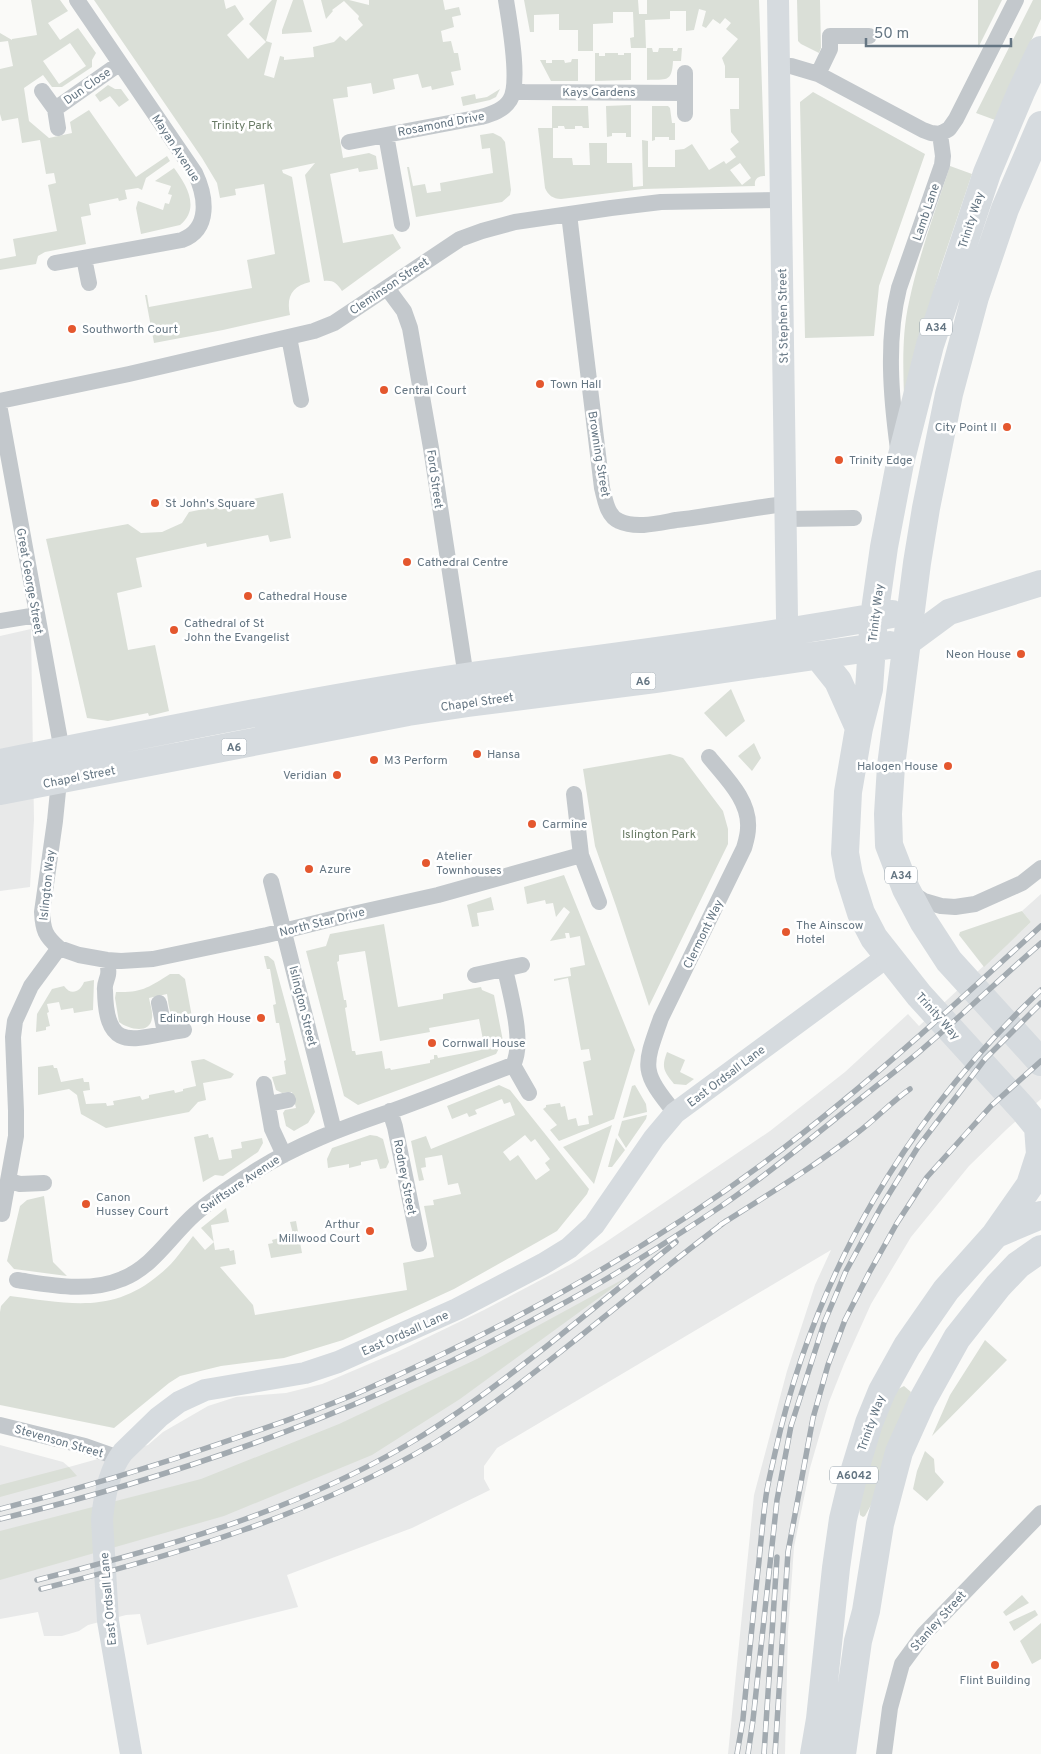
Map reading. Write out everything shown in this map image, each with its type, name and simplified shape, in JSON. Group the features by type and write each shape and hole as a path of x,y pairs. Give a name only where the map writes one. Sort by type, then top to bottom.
{"highway":[{"name":"Trinity Way","path":"1039,1129 919,995 874,938 861,913 849,875 845,853 848,792 859,728 869,689 874,617 884,547 900,463 930,345 987,173 1041,50"},
{"name":"A34","path":"1041,125 1005,209 970,315 949,394 926,508 911,610 891,766 888,814 889,845 906,889 922,921 949,961 1041,1062"},
{"name":"Chapel Street","path":"0,763 240,716 466,677 789,632 911,610"},
{"name":"Chapel Street","path":"0,791 408,712 655,680 907,643"},
{"path":"818,656 838,681 859,728"},
{"path":"994,1235 1024,1195 1032,1181 1040,1154 1039,1129"},
{"name":"Trinity Way","path":"814,1754 820,1719 828,1626 840,1539 855,1469 869,1423 882,1391 907,1346 946,1290 994,1235 1041,1215"},
{"name":"A6042","path":"842,1754 858,1641 866,1611 880,1524 899,1452 922,1401 957,1338 998,1286 1018,1265 1041,1249"}],"main road":[{"name":"St Stephen Street","path":"778,0 787,618 789,632"},
{"name":"Chapel Street","path":"907,643 949,612 1041,583"},
{"name":"Chapel Street","path":"911,610 949,612"},
{"name":"East Ordsall Lane","path":"131,1754 108,1621 102,1520 103,1504 118,1458 159,1417 179,1402 205,1390 305,1373 338,1362 457,1309 543,1264 569,1248 594,1225 654,1138 675,1113 888,956"}],"street":[{"name":"Mayan Avenue","path":"55,263 184,240 194,233 203,217 202,188 195,173 77,0"},
{"path":"506,0 512,48 514,91"},
{"path":"780,66 791,66 818,74 923,130 940,134 949,130 956,119 1016,0"},
{"path":"818,74 830,48 830,36 869,36"},
{"name":"Dun Close","path":"54,109 119,64"},
{"path":"685,73 685,114"},
{"name":"Dun Close","path":"42,91 54,109 58,128"},
{"name":"Kays Gardens","path":"514,91 685,93"},
{"name":"Rosamond Drive","path":"349,142 489,115 506,105 514,91"},
{"name":"Lamb Lane","path":"900,463 895,430 891,371 894,307 942,165 943,156 940,134"},
{"name":"Rosamond Drive","path":"386,135 402,224"},
{"name":"Cleminson Street","path":"0,401 129,374 289,337 334,323 460,239 482,230 515,222 661,202 782,200"},
{"name":"Browning Street","path":"569,214 602,488 610,514 618,521 631,524 786,512 854,518"},
{"path":"84,258 89,283"},
{"name":"Ford Street","path":"387,288 404,311 410,328 431,448 466,677"},
{"path":"289,337 301,400"},
{"name":"Great George Street","path":"0,410 62,751"},
{"path":"0,621 37,615"},
{"name":"Islington Way","path":"59,948 48,939 42,926 42,912 62,751"},
{"name":"Clermont Way","path":"675,1113 650,1078 647,1065 651,1047 661,1018 744,848 748,827 746,812 736,790 709,757"},
{"path":"574,794 581,855 598,902"},
{"name":"North Star Drive","path":"59,948 79,955 107,960 153,959 438,895 581,855"},
{"path":"906,889 924,902 956,907 975,904 1006,891 1022,883 1041,868"},
{"name":"Islington Street","path":"271,881 334,1130"},
{"path":"2,1214 16,1136 16,1111 7,1037 23,1000 40,972 59,948"},
{"path":"107,960 109,970 104,986 105,1008 108,1022 115,1033 132,1039 184,1030"},
{"path":"475,975 522,965"},
{"path":"334,1130 513,1065 518,1057 518,1044 505,969"},
{"path":"159,1003 165,1033"},
{"path":"513,1065 529,1093"},
{"path":"264,1084 272,1129 284,1155"},
{"path":"268,1104 288,1100"},
{"name":"Rodney Street","path":"390,1111 419,1244"},
{"name":"Swiftsure Avenue","path":"17,1280 62,1286 84,1286 121,1280 138,1271 195,1214 211,1201 256,1170 334,1130"},
{"path":"9,1181 20,1184 44,1183"},
{"name":"Stevenson Street","path":"0,1425 85,1446 118,1458"},
{"name":"Stanley Street","path":"884,1754 890,1708 902,1664 924,1634 1041,1513"}],"shaded area":[{"path":"31,629 34,820 30,887 0,891 0,636"},
{"path":"1041,894 1041,1099 969,1166 911,1237 871,1304 829,1402 810,1468 794,1547 788,1632 785,1754 728,1754 754,1495 787,1371 815,1285 831,1250 497,1448 484,1466 484,1479 490,1490 412,1528 287,1575 298,1607 147,1645 140,1614 126,1615 88,1625 79,1631 62,1636 44,1636 38,1612 0,1619 0,1445 63,1462 69,1467 148,1445 163,1432 208,1406 236,1397 286,1393 322,1384 397,1352 484,1310 571,1264 770,1131 845,1072 908,1014 919,1026 1031,922 1022,911"}],"green space":[{"path":"31,0 60,0 68,11 48,23 60,40 78,28 96,53 92,60 92,67 62,87 52,87 43,75 24,88 29,121 49,138 72,133 70,122 89,110 136,177 167,156 170,161 146,178 142,190 138,188 125,190 127,199 119,201 118,198 89,204 91,215 81,217 86,244 45,252 38,256 36,264 0,270 0,259 16,256 13,239 57,231 48,185 56,183 54,173 46,174 40,140 22,143 18,118 2,121 0,114 0,69 13,66 8,41 0,42 0,33 12,40 37,35","holes":["70,43 86,66 59,84 43,61"]},
{"name":"Trinity Park","path":"94,0 224,0 226,9 235,5 244,19 227,35 248,59 266,42 249,24 272,0 277,0 266,41 272,43 264,75 274,78 280,56 284,57 284,60 314,57 313,47 334,42 340,36 346,41 363,25 358,19 359,16 344,1 332,10 326,19 321,0 349,0 369,5 369,0 443,0 445,10 459,7 461,15 452,17 454,27 441,31 443,42 451,41 454,53 458,53 461,70 451,72 454,85 432,90 431,86 422,88 418,74 393,79 395,89 373,94 371,83 347,87 348,97 333,99 343,158 369,153 376,156 378,169 359,172 358,168 330,174 343,243 393,234 401,248 342,291 334,283 324,281 305,175 315,163 282,170 283,173 292,177 310,282 299,286 292,293 289,303 290,315 154,343 145,295 147,295 149,307 252,288 247,260 275,254 264,184 235,189 236,195 220,198 217,183 202,158"},
{"path":"293,0 303,0 312,32 282,34"},
{"path":"524,0 638,0 639,14 647,14 647,0 759,0 765,176 757,178 755,186 643,189 561,199 551,196 545,188 538,128 552,128 552,106 588,106 589,128 575,126 575,129 565,129 564,126 558,126 558,128 553,128 553,158 572,158 573,165 590,165 589,143 607,143 607,163 632,163 633,187 643,186 642,140 648,141 648,167 675,167 675,150 684,149 692,144 709,170 724,161 726,164 736,157 730,149 739,142 731,132 730,109 739,109 739,78 725,78 725,66 722,58 738,39 726,29 731,23 725,18 720,24 713,19 706,28 702,26 706,11 699,9 694,30 686,31 686,11 670,11 670,19 645,20 646,48 631,48 630,38 634,37 633,12 613,12 613,23 593,24 593,51 578,51 578,30 559,30 559,14 534,15 534,32 530,32","holes":["740,163 751,178 742,185 730,170"]},
{"path":"797,0 820,0 821,48 819,53 798,41"},
{"path":"978,0 1002,0 978,48"},
{"path":"1033,0 1041,0 1041,19 995,120 976,113"},
{"path":"647,48 652,48 653,52 658,52 659,48 673,48 673,51 677,51 678,48 682,48 681,61 673,61 671,73 667,78 647,80"},
{"path":"595,53 599,53 599,56 605,56 605,53 624,55 624,53 631,53 631,80 595,81"},
{"path":"572,59 578,59 578,81 551,81 540,60 552,63 552,60 564,60 565,63 571,62"},
{"path":"108,85 115,89 121,89 129,100 119,107 110,96 100,102 95,95"},
{"path":"500,89 496,97 490,100 463,106 461,97 475,94 476,99 487,97"},
{"path":"813,92 925,154 879,286 874,336 805,338 800,102"},
{"path":"631,105 631,137 626,137 626,133 612,133 612,136 607,137 606,106"},
{"path":"652,106 668,106 670,108 672,123 675,123 675,140 669,140 669,137 655,137 655,140 652,141"},
{"path":"493,133 501,137 505,142 510,195 502,202 416,217 407,167 409,167 413,186 425,184 427,193 441,191 440,183 493,173 490,148 482,149 480,135"},
{"path":"950,166 972,174 940,269 904,397 904,337 909,302 922,250"},
{"path":"174,168 187,189 190,211 180,225 141,234 136,208 138,201 163,210 165,203 169,204 172,195 168,194 171,186 155,181"},
{"path":"283,493 291,538 270,542 268,535 207,547 206,543 136,558 142,587 117,593 128,650 155,645 169,711 149,716 148,713 108,721 87,718 46,539 128,524 141,533 162,532 182,523 189,512"},
{"path":"731,689 745,721 726,737 704,713"},
{"path":"754,743 761,758 752,771 738,756"},
{"name":"Islington Park","path":"670,754 683,758 723,811 728,829 728,844 649,1006 595,846 583,769"},
{"path":"564,875 635,1050 614,1119 559,1141 550,1130 557,1125 543,1109 546,1105 560,1103 561,1107 565,1106 568,1120 576,1118 578,1126 589,1124 588,1116 593,1115 583,1062 591,1060 589,1049 581,1050 568,978 554,981 554,979 571,976 570,968 585,965 580,936 570,938 569,933 565,933 566,938 550,941 570,912 564,907 556,917 553,903 546,904 545,900 527,904 524,887"},
{"path":"491,897 494,910 477,913 479,926 472,927 467,905"},
{"path":"1022,911 1031,922 984,967 959,935 960,932"},
{"path":"384,924 398,1007 443,999 443,994 481,987 482,990 494,995 503,1041 496,1054 358,1105 344,1096 306,951 326,946 330,934","holes":["365,951 380,1041 430,1032 429,1028 479,1019 484,1045 481,1046 481,1050 438,1058 437,1055 434,1055 434,1059 430,1060 430,1063 391,1070 390,1068 385,1069 382,1051 356,1055 355,1051 352,1051 345,1008 347,1007 346,1000 344,1000 337,962 339,961 339,955"]},
{"path":"264,956 268,956 274,961 315,1112 308,1123 294,1131 286,1126 283,1113 285,1110 296,1108 292,1092 282,1093 276,1090 272,1077 286,1074 284,1061 286,1060 279,1023 276,1023 273,1005 276,1004 270,969 267,969"},
{"path":"170,974 179,974 185,979 192,1017 178,1021 175,1019 172,1016 167,994 149,998 152,1016 147,1027 138,1029 128,1027 119,1022 115,998 116,992 145,988"},
{"path":"94,980 93,1010 74,1013 73,1008 61,1010 59,1002 47,1004 50,1026 46,1027 46,1030 36,1032 37,1014 52,989 64,986 70,991 75,992 84,982"},
{"path":"667,1052 685,1060 680,1072 694,1079 686,1085 674,1084 664,1069"},
{"path":"204,1059 234,1074 231,1078 203,1083 206,1100 198,1102 189,1112 106,1128 81,1114 77,1095 69,1089 38,1095 38,1067 53,1065 54,1068 57,1068 61,1082 83,1078 84,1082 89,1082 90,1090 83,1091 86,1104 106,1103 107,1106 114,1105 113,1101 140,1096 142,1100 149,1098 149,1095 174,1090 175,1093 196,1086 191,1061"},
{"path":"499,1085 510,1090 589,1189 557,1231 454,1289 343,1340 284,1358 221,1366 180,1376 114,1428 0,1405 0,1312 1,1306 10,1296 70,1303 107,1301 124,1296 142,1287 160,1274 174,1261 193,1236 205,1250 214,1242 215,1250 229,1248 230,1251 234,1250 236,1264 220,1267 253,1305 255,1315 407,1290 403,1263 434,1257 424,1206 434,1205 433,1200 461,1194 458,1183 448,1185 442,1155 425,1158 426,1167 421,1168 424,1180 419,1181 411,1141 426,1136 431,1149 515,1115 510,1102 504,1104 502,1099 475,1110 477,1114 469,1117 467,1113 452,1119 447,1106","holes":["525,1135 531,1142 535,1139 550,1159 545,1163 550,1170 536,1180 518,1155 510,1161 503,1152"]},
{"path":"635,1085 646,1104 647,1112 623,1118 632,1086"},
{"path":"647,1115 626,1148 618,1135 622,1121"},
{"path":"612,1125 594,1184 563,1147"},
{"path":"208,1134 209,1138 213,1137 219,1160 232,1158 231,1150 242,1148 241,1142 262,1138 263,1143 258,1152 223,1176 215,1175 203,1182 194,1137"},
{"path":"370,1135 383,1139 389,1162 386,1168 380,1169 377,1159 361,1162 361,1165 349,1168 349,1164 328,1168 327,1159 332,1148"},
{"path":"616,1138 625,1150 612,1167 608,1167"},
{"path":"44,1196 53,1262 67,1276 14,1269 7,1261 20,1206 27,1200"},
{"path":"226,1208 229,1222 211,1225 214,1242 201,1228"},
{"path":"296,1221 302,1253 271,1258 268,1244 273,1243 272,1240 293,1234 290,1222"},
{"path":"629,1276 460,1399 372,1455 224,1516 0,1580 0,1531 201,1479 339,1424 477,1359"},
{"path":"985,1340 1007,1360 932,1436 950,1395"},
{"path":"904,1386 911,1392 871,1505 863,1517 860,1515 859,1507 868,1462 896,1390"},
{"path":"925,1451 934,1459 935,1472 944,1482 927,1501 913,1489 917,1471"},
{"path":"69,1467 77,1476 0,1497 0,1485"},
{"path":"1022,1595 1029,1603 1006,1616 1003,1612"},
{"path":"1035,1610 1038,1615 1014,1631 1009,1622"},
{"path":"1041,1623 1041,1659 1032,1664 1020,1641"}],"railway":[{"path":"0,1509 175,1459 280,1423 358,1393 416,1367 532,1309 645,1243 752,1172 803,1133 894,1058 1041,926"},
{"path":"0,1519 72,1501 143,1480 283,1432 352,1405 420,1375 487,1343 573,1298 632,1264 724,1204 772,1169 919,1052 1041,943"},
{"path":"737,1754 743,1719 767,1491 792,1386 815,1322 842,1260 873,1201 909,1144 949,1090 993,1039 1041,990"},
{"path":"748,1754 777,1500 791,1426 824,1323 846,1271 881,1207 918,1147 985,1059 1041,1003"},
{"path":"775,1754 788,1552 813,1418 828,1365 845,1320 897,1223 927,1177 991,1106 1041,1061"},
{"path":"720,1225 824,1158 864,1128 910,1089"},
{"path":"41,1589 143,1562 244,1530 342,1491 390,1468 436,1442 493,1404 726,1221"},
{"path":"37,1580 132,1555 226,1526 318,1490 362,1469 424,1435 478,1398 547,1346 676,1242"},
{"path":"764,1754 777,1557"}],"place":[{"name":"Southworth Court","path":"72,329"},
{"name":"Town Hall","path":"540,384"},
{"name":"Central Court","path":"384,390"},
{"name":"City Point II","path":"1007,427"},
{"name":"Trinity Edge","path":"839,460"},
{"name":"St John's Square","path":"155,503"},
{"name":"Cathedral Centre","path":"407,562"},
{"name":"Cathedral House","path":"248,596"},
{"name":"Cathedral of St John the Evangelist","path":"174,630"},
{"name":"Neon House","path":"1021,654"},
{"name":"Hansa","path":"477,754"},
{"name":"M3 Perform","path":"374,760"},
{"name":"Halogen House","path":"948,766"},
{"name":"Veridian","path":"337,775"},
{"name":"Carmine","path":"532,824"},
{"name":"Atelier Townhouses","path":"426,863"},
{"name":"Azure","path":"309,869"},
{"name":"The Ainscow Hotel","path":"786,932"},
{"name":"Edinburgh House","path":"261,1018"},
{"name":"Cornwall House","path":"432,1043"},
{"name":"Canon Hussey Court","path":"86,1204"},
{"name":"Arthur Millwood Court","path":"370,1231"},
{"name":"Flint Building","path":"995,1665"}]}
